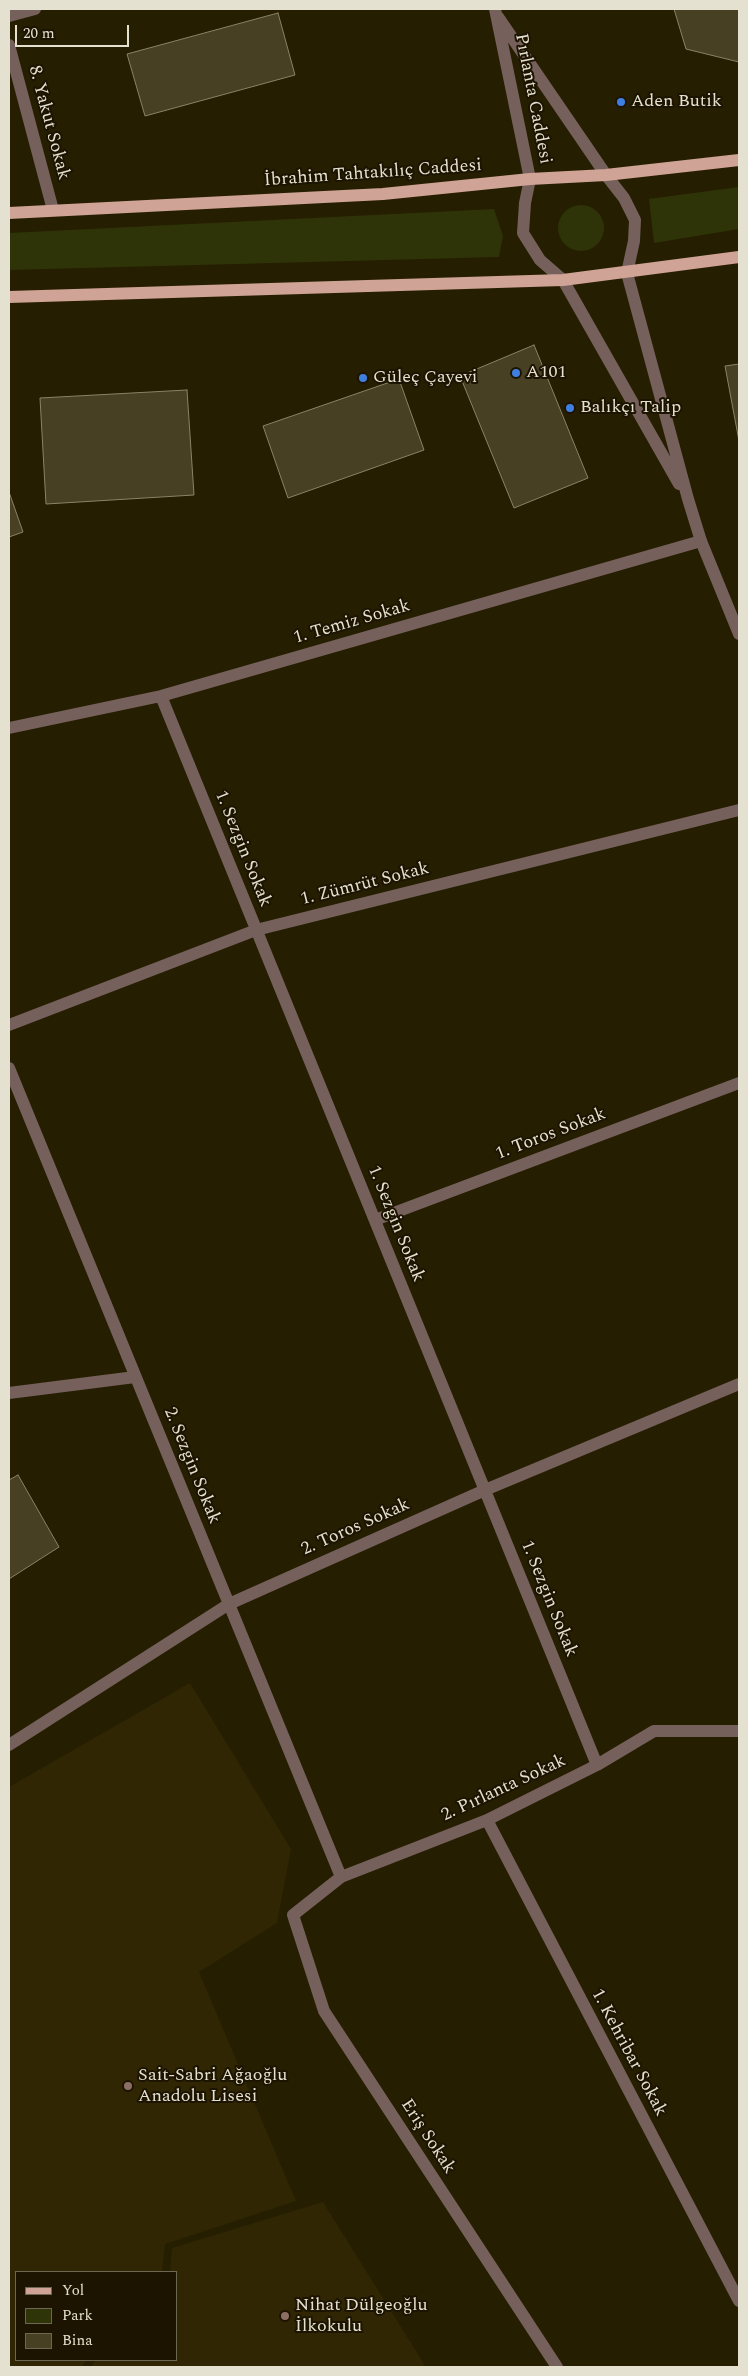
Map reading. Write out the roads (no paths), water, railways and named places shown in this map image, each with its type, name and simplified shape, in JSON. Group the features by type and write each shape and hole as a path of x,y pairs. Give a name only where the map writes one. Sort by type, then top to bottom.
{"main road":[{"name":"İbrahim Tahtakılıç Caddesi","path":"9,213 383,194 530,179 606,175 739,160"},
{"path":"9,297 564,280 739,257"}],"street":[{"path":"9,16 35,9"},
{"name":"Pırlanta Caddesi","path":"497,13 606,175 624,198 635,220 634,241 627,272 688,499 702,541 739,634"},
{"name":"Pırlanta Caddesi","path":"497,13 530,179 525,203 523,233 540,260 564,280 688,499"},
{"name":"8. Yakut Sokak","path":"9,45 53,210"},
{"name":"1. Temiz Sokak","path":"9,728 161,696 702,541"},
{"name":"1. Sezgin Sokak","path":"161,696 597,1765"},
{"name":"1. Zümrüt Sokak","path":"9,1025 256,930 739,810"},
{"name":"2. Sezgin Sokak","path":"9,1068 341,1877"},
{"name":"1. Toros Sokak","path":"375,1220 739,1083"},
{"path":"9,1393 135,1377"},
{"name":"2. Toros Sokak","path":"9,1745 229,1604 485,1490 739,1384"},
{"name":"2. Pırlanta Sokak","path":"293,1914 341,1877 487,1820 597,1765 654,1731 739,1731"},
{"name":"1. Kehribar Sokak","path":"487,1820 739,2301"},
{"name":"Eriş Sokak","path":"293,1914 324,2011 558,2367"}],"place":[{"name":"Aden Butik","path":"621,102"},
{"name":"A101","path":"516,373"},
{"name":"Güleç Çayevi","path":"363,378"},
{"name":"Balıkçı Talip","path":"570,408"},
{"name":"Sait-Sabri Ağaoğlu Anadolu Lisesi","path":"128,2086"},
{"name":"Nihat Dülgeoğlu İlkokulu","path":"285,2316"}]}
